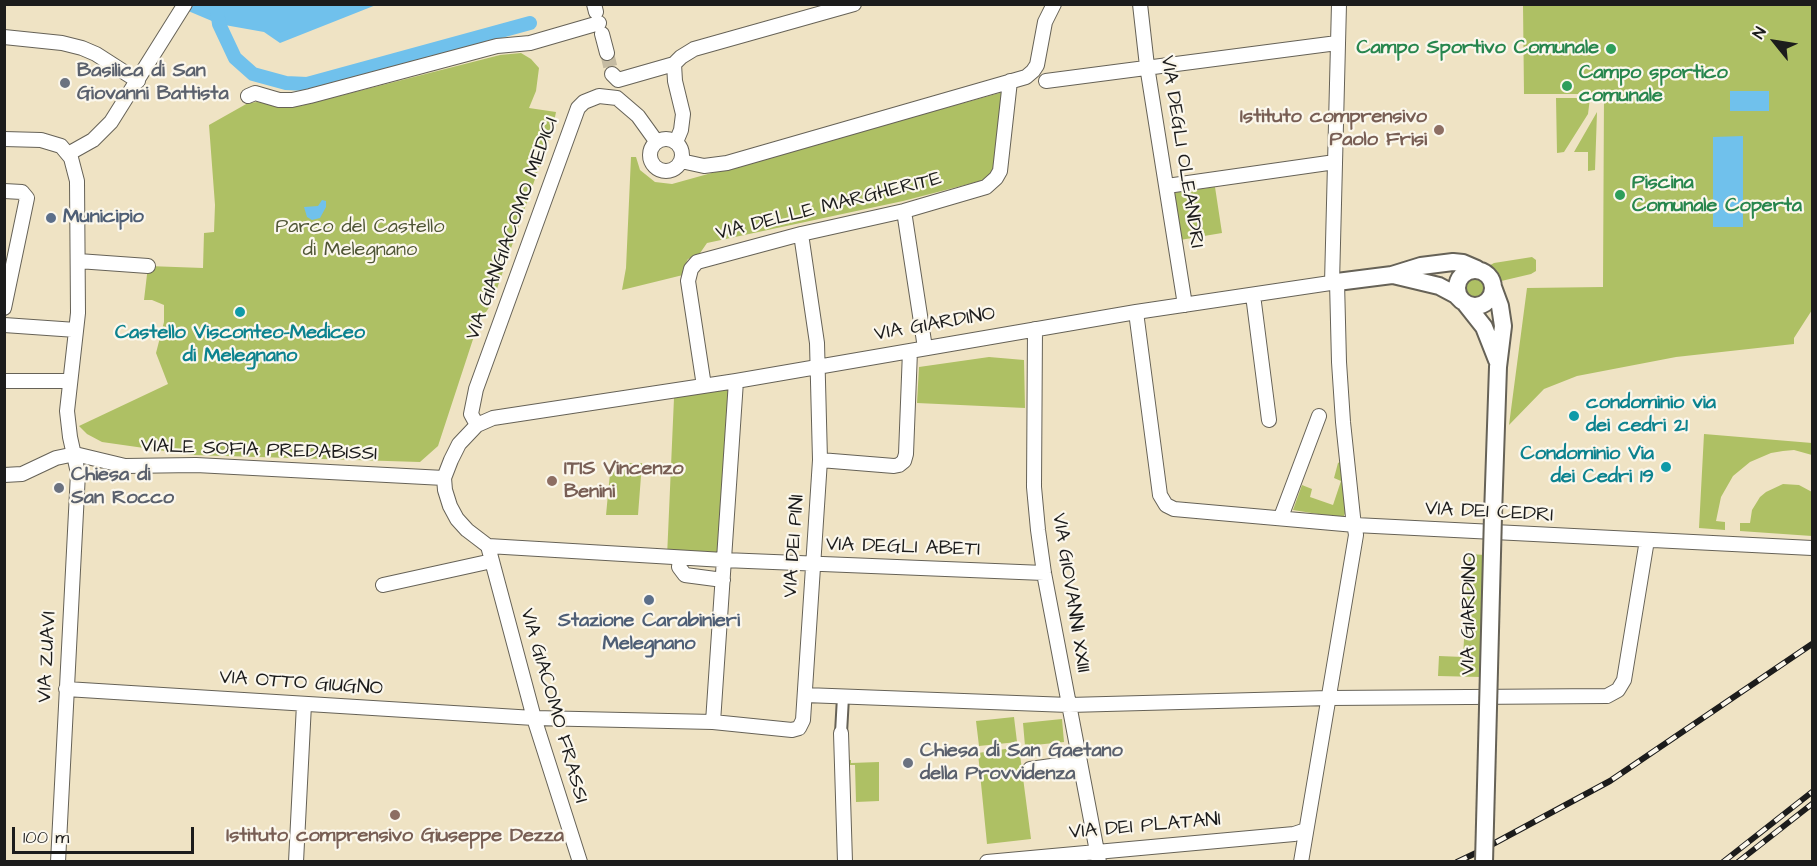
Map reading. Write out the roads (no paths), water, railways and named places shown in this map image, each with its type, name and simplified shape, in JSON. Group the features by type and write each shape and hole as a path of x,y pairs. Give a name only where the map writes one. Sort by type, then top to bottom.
{"street":[{"path":"4,139 46,140 61,146 68,154 89,143 101,134 116,116 185,4"},
{"path":"612,74 618,80 674,64 694,49 828,8 854,4"},
{"path":"681,161 700,166 721,165 1026,76 1037,65 1045,22 1054,4"},
{"name":"VIA DEGLI OLEANDRI","path":"1140,4 1147,66 1185,305"},
{"path":"1301,861 1356,535 1343,422 1335,283 1339,4"},
{"path":"248,96 255,93 279,100 292,100 310,96 489,48 534,42 598,18 607,53"},
{"path":"4,38 76,46 92,52 138,81"},
{"path":"1046,81 1337,42"},
{"path":"674,64 675,81 683,114 681,130 676,142"},
{"name":"VIA DELLE MARGHERITE","path":"704,386 688,281 691,269 697,262 801,234 904,211 983,188 996,178 1001,168 1010,81"},
{"name":"VIA GIANGIACOMO MEDICI","path":"482,423 471,414 476,389 578,108 584,102 598,96 617,98 638,116 656,141"},
{"path":"666,138 676,142 682,150 681,161 674,169 663,171 653,166 649,156 652,145 666,138"},
{"name":"VIA ZUAVI","path":"58,861 78,473 67,417 76,330 78,261 78,189 75,170 68,154"},
{"path":"1167,186 1335,162"},
{"path":"4,191 21,192 26,195 4,308"},
{"path":"904,211 925,348"},
{"name":"VIA DEI PINI","path":"799,728 803,720 805,695 820,460 817,343 801,234"},
{"path":"78,261 148,266"},
{"name":"VIA GIARDINO","path":"482,423 1136,312 1392,275 1421,266 1453,262 1467,264 1487,277 1493,287 1503,320 1498,367 1484,861"},
{"path":"1477,269 1466,272 1458,280 1457,292 1463,302 1476,306 1482,305 1491,297 1493,287"},
{"name":"VIA GIARDINO","path":"1392,275 1438,286 1463,302 1484,327 1492,344 1498,367"},
{"path":"1253,295 1269,420"},
{"name":"VIA DEI CEDRI","path":"1136,312 1160,495 1166,505 1178,510 1355,525 1812,548"},
{"path":"4,325 76,330"},
{"name":"VIA GIOVANNI XXIII","path":"1035,329 1034,487 1044,573 1098,856"},
{"path":"820,460 894,466 901,464 906,454 910,351"},
{"path":"4,381 70,381"},
{"path":"713,722 736,381"},
{"path":"1281,518 1319,416"},
{"path":"482,423 459,444 444,478 450,506 457,519 488,546"},
{"path":"4,475 22,474 56,459 75,454"},
{"name":"VIALE SOFIA PREDABISSI","path":"75,454 124,466 196,465 444,478"},
{"path":"805,695 1069,705 1613,694 1624,680 1647,540"},
{"name":"VIA DEGLI ABETI","path":"488,546 680,558 1044,573"},
{"name":"VIA GIACOMO FRASSI","path":"488,546 534,718 579,861"},
{"path":"680,558 679,567 686,575 723,580"},
{"path":"383,585 492,561"},
{"name":"VIA OTTO GIUGNO","path":"66,689 534,718 713,722 792,730 799,728"},
{"path":"843,697 841,733 845,861"},
{"path":"297,861 304,704"},
{"path":"1030,769 1080,762"},
{"name":"VIA DEI PLATANI","path":"987,861 1098,856 1294,834 1306,830"}],"water":[{"path":"174,5 376,5 280,43 264,32 219,24"},
{"path":"1730,91 1769,91 1769,111 1730,111"},
{"path":"1743,136 1743,227 1713,227 1713,137"},
{"path":"322,200 326,201 326,207 320,218 312,220 307,217 304,207 318,206"}],"waterway":[{"path":"216,4 219,24 235,58 253,74 286,83 307,84 530,23"}],"tunnel":[{"path":"607,53 612,74"}],"railway":[{"path":"1457,862 1610,781 1812,644"},
{"path":"1723,862 1812,792"},
{"path":"1738,862 1812,804"}],"place":[{"name":"Campo Sportivo Comunale","path":"1611,49"},
{"name":"Basilica di San Giovanni Battista","path":"65,83"},
{"name":"Campo sportico comunale","path":"1567,86"},
{"name":"Istituto comprensivo Paolo Frisi","path":"1439,130"},
{"name":"Piscina Comunale Coperta","path":"1620,195"},
{"name":"Municipio","path":"51,218"},
{"name":"Castello Visconteo-Mediceo di Melegnano","path":"240,312"},
{"name":"condominio via dei cedri 21","path":"1574,416"},
{"name":"Condominio Via dei Cedri 19","path":"1666,467"},
{"name":"ITIS Vincenzo Benini","path":"552,481"},
{"name":"Chiesa di San Rocco","path":"59,488"},
{"name":"Stazione Carabinieri Melegnano","path":"649,600"},
{"name":"Chiesa di San Gaetano della Provvidenza","path":"908,763"},
{"name":"Istituto comprensivo Giuseppe Dezza","path":"395,815"}],"park label":[{"name":"Parco del Castello di Melegnano","path":"360,240"}]}
